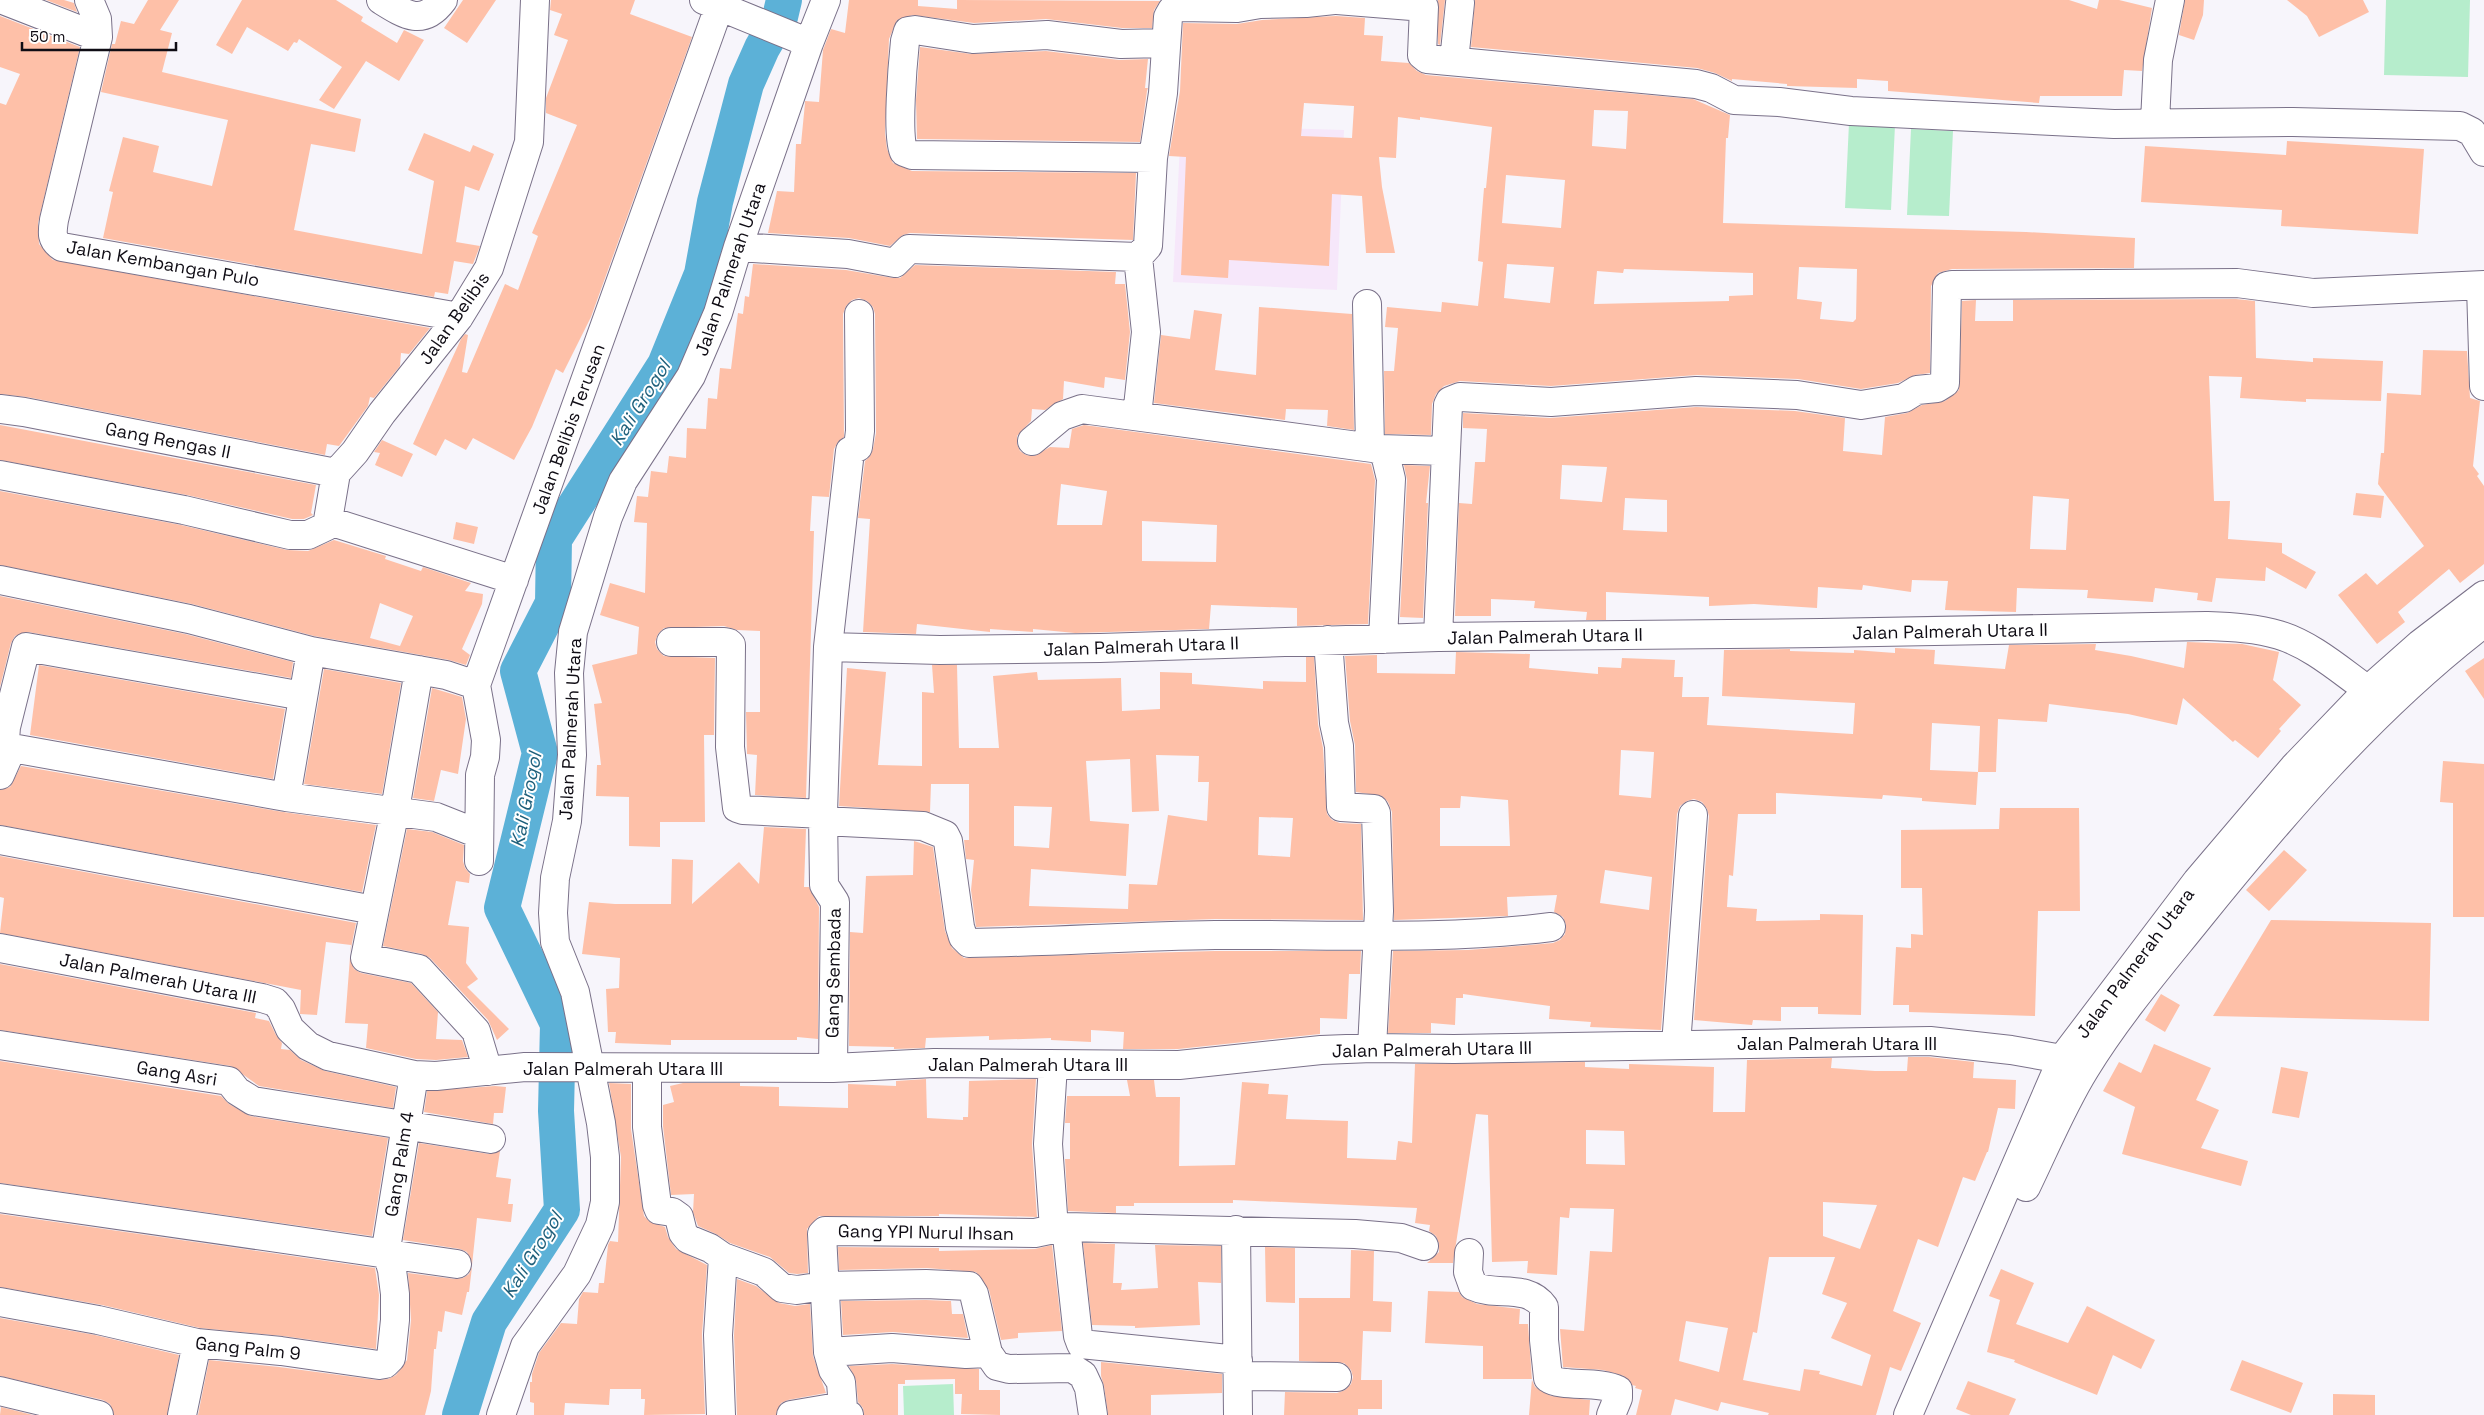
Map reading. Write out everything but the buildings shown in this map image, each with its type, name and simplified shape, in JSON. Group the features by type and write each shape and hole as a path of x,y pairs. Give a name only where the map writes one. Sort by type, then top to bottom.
{"street":[{"path":"3,0 98,37"},
{"name":"Jalan Kembangan Pulo","path":"89,0 97,19 98,37 54,220 52,233 53,240 56,243 62,247 459,317"},
{"path":"382,0 401,12 416,17 434,11 443,0"},
{"name":"Jalan Belibis","path":"336,473 355,452 382,413 459,317 489,268 522,171 529,142 535,0"},
{"name":"Jalan Palmerah Utara","path":"501,1415 525,1346 577,1274 600,1225 605,1202 605,1157 582,1068 574,992 555,942 553,913 555,878 567,821 570,774 569,673 573,632 612,508 624,481 691,376 718,313 799,40 826,0"},
{"path":"1137,416 1146,332 1138,257 1148,246 1153,158 1160,113 1168,17 1172,10 1180,7 1237,8 1260,4 1306,4 1335,0 1424,7 1422,55 1427,60 1696,84 1711,88 1734,100 1745,102 1779,102 1851,111 2114,124 2156,122 2293,122 2460,126 2472,132 2484,152"},
{"path":"2156,122 2158,60 2170,0"},
{"path":"1454,61 1460,3"},
{"path":"721,7 799,40"},
{"name":"Jalan Belibis Terusan","path":"476,685 721,7"},
{"path":"1153,158 912,155 904,152 901,118 905,41 908,31 915,30 973,39 1047,35 1121,44 1166,43"},
{"path":"738,247 848,254 895,262 908,249 1138,257"},
{"path":"1438,637 1448,405 1460,397 1529,402 1715,392 1797,395 1861,405 1881,404 1904,398 1917,390 1943,386 1945,383 1947,286 1952,285 2237,282 2313,293 2483,285 2484,386"},
{"path":"1367,304 1375,448 1386,458 1391,479 1383,639"},
{"path":"823,818 828,647 850,451 858,447 860,431 859,314"},
{"name":"Gang Rengas II","path":"0,409 32,413 336,473"},
{"path":"1032,441 1062,416 1082,409 1375,448 1445,450"},
{"path":"0,475 184,510 290,534 315,533 327,526 336,473"},
{"path":"329,521 514,580"},
{"path":"0,580 189,619 311,650 446,675 476,685 486,740 485,757 480,775 479,861"},
{"name":"Jalan Palmerah Utara","path":"1908,1415 1975,1282 2007,1224 2073,1065 2116,1022 2148,964 2175,929 2344,750 2377,700 2428,653 2484,595"},
{"name":"Jalan Palmerah Utara","path":"2428,653 2484,622"},
{"name":"Jalan Palmerah Utara II","path":"828,647 940,650 1100,648 1438,637 2231,627 2279,635 2296,642 2377,700"},
{"path":"1328,640 1334,723 1339,746 1340,807 1374,809 1376,813 1378,936 1372,1048"},
{"path":"671,642 729,642 731,645 730,747 737,808 823,818 923,826 944,836 948,841 960,927 963,937 969,942 1050,942 1138,936 1378,936 1502,932 1551,927"},
{"path":"303,696 26,647 6,727 5,740 12,748 286,796 436,817 479,834"},
{"path":"286,796 311,650"},
{"path":"419,670 395,810 365,958 420,969 476,1031 488,1071"},
{"path":"0,776 12,748"},
{"path":"1676,1044 1693,815"},
{"name":"Gang Sembada","path":"823,818 824,885 834,902 833,1068"},
{"path":"0,840 374,910"},
{"name":"Jalan Palmerah Utara III","path":"0,948 262,998 275,1002 281,1009 290,1029 308,1046 328,1056 414,1075 448,1076 525,1067 647,1069 833,1068 934,1063 1179,1065 1321,1050 1372,1048 1930,1041 2010,1050 2073,1065"},
{"name":"Gang Asri","path":"0,1045 229,1081 238,1091 253,1100 491,1138"},
{"name":"Gang YPI Nurul Ihsan","path":"846,1412 841,1382 834,1370 828,1352 822,1234 825,1231 1035,1233 1054,1229 1048,1144 1053,1065"},
{"path":"647,1069 647,1127 658,1208 661,1211 676,1214 683,1233 688,1239 710,1248 723,1257 764,1272 782,1288 797,1290 824,1286 926,1284 969,1286 974,1294 988,1353 997,1366 1003,1368 1072,1368 1083,1375 1090,1388 1093,1415"},
{"name":"Gang Palm 4","path":"386,1254 414,1075"},
{"path":"0,1198 457,1264"},
{"path":"1337,1377 1238,1368 1081,1344 1078,1336 1066,1227 1355,1234 1401,1238 1424,1246"},
{"path":"1236,1230 1238,1415"},
{"path":"1469,1253 1468,1272 1473,1286 1482,1290 1515,1291 1527,1294 1544,1307 1544,1340 1548,1378 1559,1382 1598,1385 1618,1390 1618,1398 1611,1415"},
{"name":"Gang Palm 9","path":"0,1302 98,1320 197,1344 281,1351 383,1364 391,1358 395,1320 393,1276 386,1254"},
{"path":"722,1415 718,1335 723,1257"},
{"name":"Jalan Palmerah Utara","path":"1925,1415 1975,1282"},
{"path":"182,1415 197,1344"},
{"path":"828,1352 892,1348 966,1354 988,1353"},
{"path":"0,1391 99,1415"},
{"name":"Gang YPI Nurul Ihsan","path":"791,1415 838,1407 846,1412"}],"shaded area":[{"path":"1181,125 1344,130 1337,290 1173,282"}],"green space":[{"path":"2386,0 2470,0 2468,77 2384,75"},
{"path":"1849,123 1895,125 1891,210 1845,208"},
{"path":"1911,129 1953,131 1949,216 1907,215"},
{"path":"953,1384 954,1415 904,1415 903,1386"}],"waterway":[{"name":"Kali Grogol","path":"460,1415 489,1322 562,1210 556,1111 558,1024 502,908 540,753 518,671 553,603 554,539 665,365 702,274 715,202 746,84 762,48 780,17 784,0"}]}
